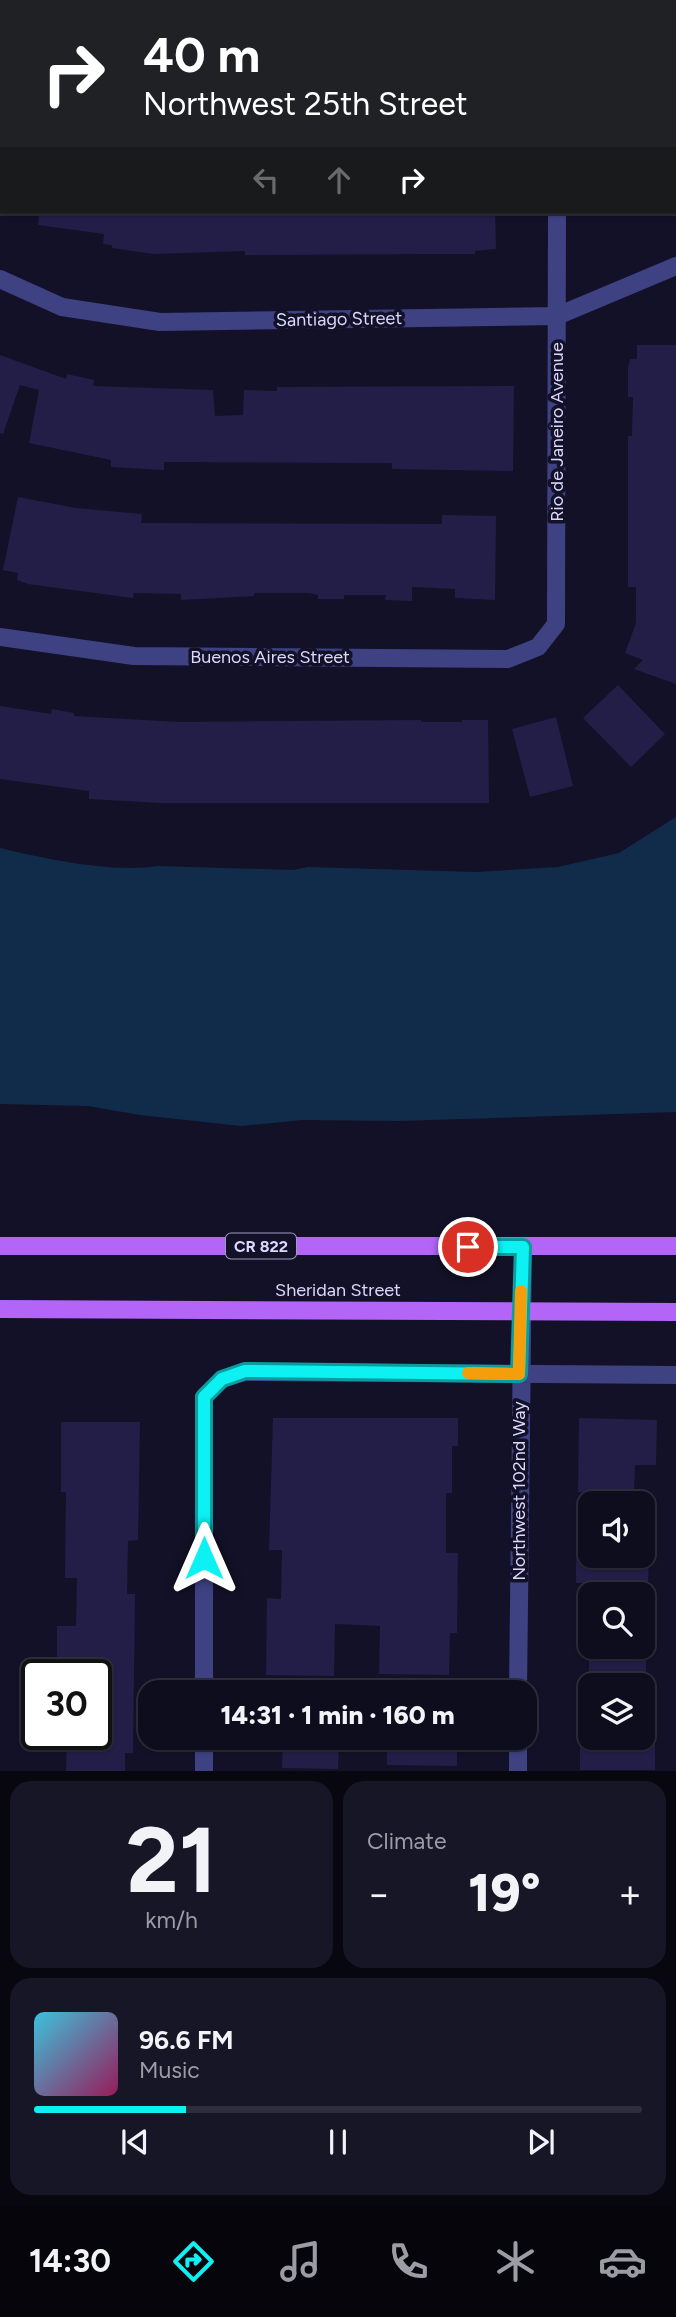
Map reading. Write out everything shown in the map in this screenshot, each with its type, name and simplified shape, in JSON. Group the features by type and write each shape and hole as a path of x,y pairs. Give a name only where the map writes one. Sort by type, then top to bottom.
{"main road":[{"name":"CR 822","path":"0,1246 676,1246"},
{"name":"Sheridan Street","path":"0,1309 676,1312"}],"street":[{"name":"Rio de Janeiro Avenue","path":"538,647 556,624 557,214"},
{"name":"Santiago Street","path":"0,279 62,307 160,321 557,316 676,265"},
{"name":"Buenos Aires Street","path":"0,637 134,656 508,659 538,647"},
{"name":"Northwest 102nd Way","path":"519,1680 519,1374 523,1247"},
{"path":"204,1680 204,1397 222,1379 245,1371 676,1375"},
{"path":"204,1750 204,1771"},
{"path":"518,1750 518,1771"}],"water":[{"path":"676,817 676,1112 399,1121 303,1120 241,1126 140,1115 88,1106 0,1104 0,848 58,860 120,868 158,866 293,870 308,867 475,872 558,867 619,853"}],"building":[{"path":"39,214 495,214 496,249 475,251 475,254 245,255 245,251 153,254 112,248 112,245 103,244 104,234 38,225"},
{"path":"637,345 676,345 676,684 634,669 643,660 625,653 636,623 636,587 628,587 628,436 632,436 633,397 628,397 628,368 630,359 637,359"},
{"path":"0,355 66,379 67,374 94,380 93,386 213,390 215,416 243,415 244,390 277,391 277,387 514,386 513,471 392,469 392,463 164,462 164,470 111,467 111,460 29,443 39,390 20,385 3,434 0,433"},
{"path":"18,497 76,508 142,514 141,523 442,524 442,515 496,516 495,600 455,598 455,589 412,587 412,601 385,600 386,595 344,595 344,599 318,599 318,595 308,593 254,593 254,596 181,600 181,594 134,593 133,598 28,584 17,580 18,573 3,570"},
{"path":"618,685 665,734 631,767 583,718"},
{"path":"0,706 51,714 52,709 74,713 74,716 178,722 488,720 489,803 161,803 89,799 89,791 0,779"},
{"path":"556,717 573,786 530,797 512,729"},
{"path":"273,1418 458,1418 458,1446 452,1446 452,1493 446,1493 446,1553 458,1553 457,1633 450,1633 449,1675 379,1674 380,1626 335,1624 334,1676 266,1675 267,1598 281,1599 282,1550 269,1550"},
{"path":"579,1418 657,1420 656,1465 635,1465 634,1491 578,1491"},
{"path":"61,1422 140,1422 138,1540 128,1541 127,1594 135,1594 133,1753 125,1753 125,1771 66,1771 67,1750 112,1750 112,1659 57,1659 57,1626 76,1626 77,1578 65,1578 66,1492 61,1492"},
{"path":"576,1556 578,1568 649,1568 648,1582 576,1583"},
{"path":"589,1659 646,1659 646,1673 589,1673"},
{"path":"283,1750 339,1750 338,1769 282,1768"},
{"path":"387,1750 457,1750 457,1766 387,1765"},
{"path":"580,1750 655,1750 655,1770 580,1770"}],"slow traffic":[{"path":"468,1373 519,1374 521,1291"}],"route":[{"path":"204,1558 204,1397 222,1379 245,1371 519,1374 523,1247 468,1247"}]}
